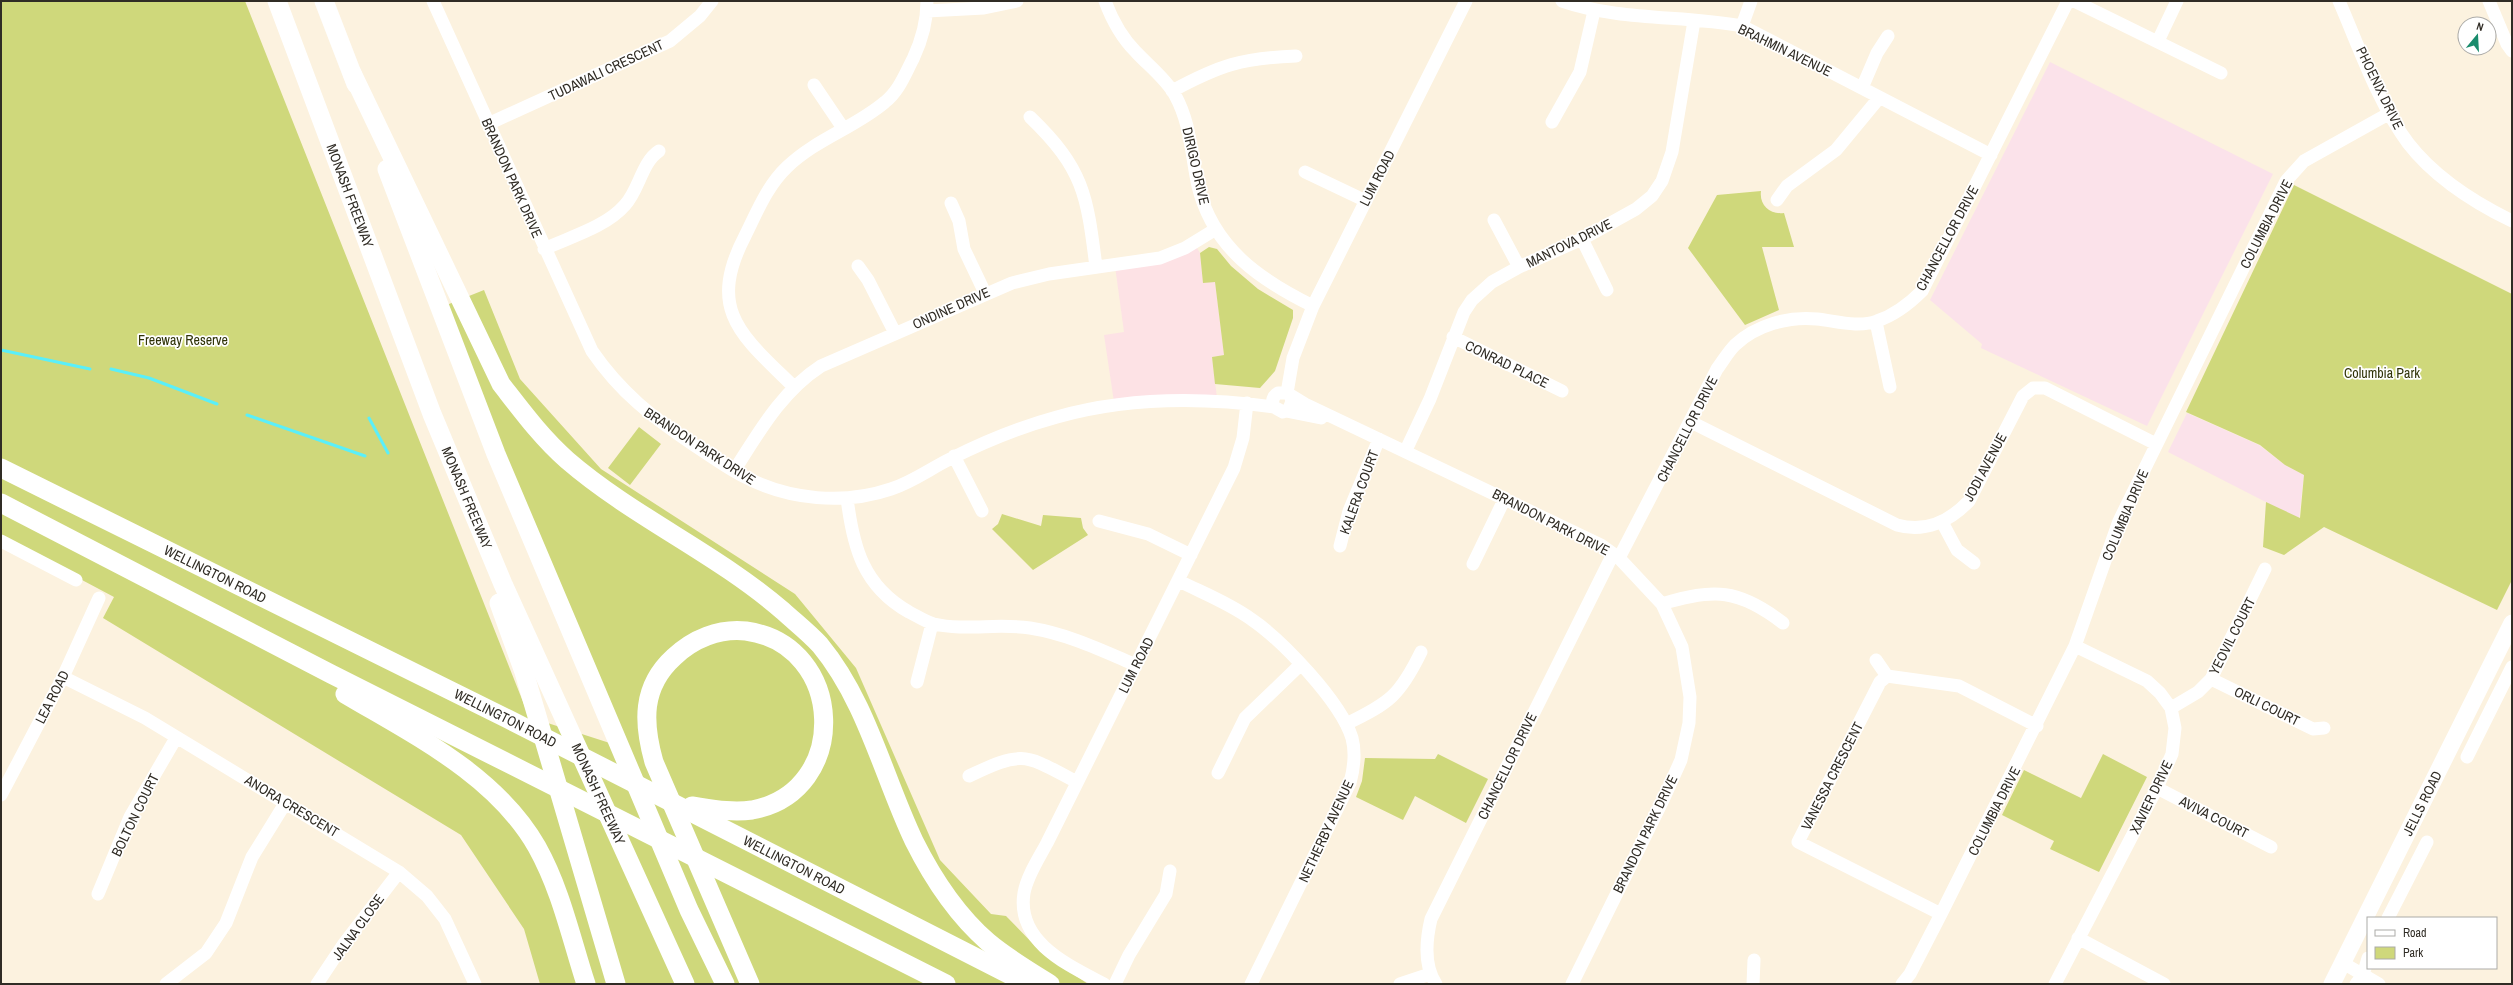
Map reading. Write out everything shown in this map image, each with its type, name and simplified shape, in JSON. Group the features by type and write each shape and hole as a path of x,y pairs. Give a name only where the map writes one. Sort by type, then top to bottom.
{"highway":[{"name":"MONASH FREEWAY","path":"277,1 432,414 503,584 685,984"},
{"path":"324,1 418,254 496,454 689,910 725,984"},
{"path":"352,73 498,377 533,427 567,460 607,490 760,591 819,644 842,677 863,717 914,840 941,886 959,911 988,942 1050,984"},
{"path":"432,414 524,672 616,984"},
{"name":"WELLINGTON ROAD","path":"1,468 675,803 698,811 1028,984"},
{"path":"1,504 524,772 946,984"},
{"path":"228,621 434,748 466,770 503,801 537,847 560,898 586,984"},
{"name":"WELLINGTON ROAD","path":"698,811 752,810 767,805 792,790 807,774 817,757 824,731 824,710 817,683 805,663 776,641 754,632 736,630 703,637 686,647 671,660 658,675 649,697 646,718 648,741 654,762 750,984"}],"main road":[{"name":"JELLS ROAD","path":"2332,984 2512,623"}],"street":[{"name":"BRANDON PARK DRIVE","path":"433,1 587,342 617,384 647,413 734,471 763,486 794,494 847,498 899,486 954,456 1031,425 1103,406 1187,400 1247,403 1281,400 1357,429 1406,450 1585,536 1616,556 1662,604 1682,647 1690,697 1688,723 1681,760 1576,983"},
{"name":"TUDAWALI CRESCENT","path":"488,124 670,41 700,16 712,1"},
{"path":"794,387 746,339 738,327 730,307 728,282 735,256 774,182 796,159 843,128 881,106 896,90 920,42 927,6 984,8 1017,1"},
{"name":"DIRIGO DRIVE","path":"1105,1 1124,37 1172,91 1190,132 1197,179 1204,206 1216,229 1236,255 1261,278 1313,306"},
{"name":"LUM ROAD","path":"1281,400 1294,358 1313,306 1465,1"},
{"name":"BRAHMIN AVENUE","path":"1562,1 1594,11 1610,6 1694,21 1717,22 1742,26 1991,155"},
{"path":"1742,26 1752,1"},
{"name":"CHANCELLOR DRIVE","path":"1433,979 1427,936 1431,919 1616,556 1691,422 1717,369 1736,344 1765,326 1790,319 1817,318 1844,324 1876,322 1905,307 1922,291 2068,1"},
{"path":"2074,1 2221,73"},
{"path":"2158,41 2177,1"},
{"name":"PHOENIX DRIVE","path":"2339,1 2390,113 2408,142 2438,174 2463,193 2512,221"},
{"path":"2489,1 2507,44 2512,51"},
{"path":"1552,122 1580,72 1594,11"},
{"name":"MANTOVA DRIVE","path":"1406,450 1430,400 1453,337 1464,312 1472,300 1492,282 1519,267 1582,239 1636,209 1652,196 1662,181 1672,152 1694,21"},
{"path":"1862,88 1877,53 1888,36"},
{"path":"1172,91 1213,69 1237,61 1296,56"},
{"path":"814,85 843,128"},
{"path":"1777,200 1787,186 1836,150 1879,98"},
{"name":"COLUMBIA DRIVE","path":"1902,984 1941,914 2076,646 2112,536 2286,181 2304,161 2390,113"},
{"path":"1030,117 1061,150 1079,179 1088,208 1096,267"},
{"path":"544,249 608,219 618,212 632,196 652,158 659,151"},
{"path":"1305,172 1366,201"},
{"path":"951,203 959,221 964,249 984,293"},
{"path":"1494,220 1519,267"},
{"name":"ONDINE DRIVE","path":"734,471 777,406 794,387 821,366 984,293 1038,276 1168,256 1216,229"},
{"path":"1582,239 1607,290"},
{"path":"858,266 868,280 895,333"},
{"path":"1876,322 1890,387"},
{"name":"CONRAD PLACE","path":"1453,337 1562,390"},
{"name":"JODI AVENUE","path":"1691,422 1897,525 1909,528 1924,528 1942,522 1958,512 1969,501 2023,396 2033,388 2045,388 2156,444"},
{"name":"LUM ROAD","path":"1104,984 1051,953 1036,939 1026,924 1023,904 1027,883 1179,581 1238,459 1247,403"},
{"name":"KALERA COURT","path":"1340,546 1349,511 1379,438"},
{"path":"954,456 982,511"},
{"path":"847,498 852,537 868,574 893,601 932,624 969,627 1009,626 1041,630 1081,641 1136,665"},
{"path":"1473,564 1505,498"},
{"path":"1099,521 1143,532 1191,555"},
{"path":"1942,522 1957,550 1974,563"},
{"path":"1,541 76,580"},
{"name":"YEOVIL COURT","path":"2171,708 2198,692 2211,679 2265,569"},
{"name":"NETHERBY AVENUE","path":"1179,581 1250,617 1274,636 1300,665 1346,724 1354,750 1350,783 1251,984"},
{"path":"1662,604 1700,595 1728,594 1761,606 1783,623"},
{"name":"LEA ROAD","path":"1,795 63,677 99,598"},
{"path":"917,682 932,624"},
{"name":"XAVIER DRIVE","path":"2055,984 2157,788 2172,754 2175,728 2171,708 2160,693 2147,681 2076,646"},
{"path":"1346,724 1380,707 1398,693 1410,675 1421,652"},
{"path":"1876,660 1887,676 1959,686 2037,726"},
{"path":"1218,773 1245,718 1300,665"},
{"path":"2467,757 2512,667"},
{"name":"VANESSA CRESCENT","path":"1887,676 1880,682 1798,842 1941,914"},
{"name":"ANORA CRESCENT","path":"63,677 145,718 176,738 286,802 399,872 427,896 445,919 475,984"},
{"name":"ORLI COURT","path":"2211,679 2313,728 2324,728"},
{"path":"2477,693 2495,702"},
{"name":"BOLTON COURT","path":"98,894 130,818 176,738"},
{"path":"969,776 1008,759 1023,757 1039,762 1077,782"},
{"name":"AVIVA COURT","path":"2157,788 2271,846"},
{"path":"166,984 206,953 226,923 252,857 286,802"},
{"path":"2389,917 2427,842"},
{"path":"1115,984 1135,944 1166,894 1170,871"},
{"name":"JALNA CLOSE","path":"318,984 343,945 399,872"},
{"path":"2078,938 2164,984"},
{"path":"1753,984 1754,960"},
{"path":"2359,979 2367,960"},
{"path":"2343,963 2359,979 2379,984"},
{"path":"1400,984 1433,979"}],"shaded area":[{"path":"2050,62 2273,174 2147,426 1981,348 1982,344 1930,300"},
{"path":"1195,245 1200,253 1203,283 1215,281 1224,355 1212,357 1217,398 1114,402 1104,335 1124,332 1115,266"},
{"path":"2187,413 2259,445 2285,465 2304,475 2299,519 2168,452"}],"green space":[{"name":"Freeway Reserve","path":"1,1 245,1 529,717 619,746 439,308 484,290 520,379 601,469 795,594 856,668 940,860 991,914 1006,916 1042,953 1088,984 540,984 524,929 461,835 103,618 114,597 1,537"},
{"name":"Columbia Park","path":"2294,185 2512,294 2512,580 2497,610 2324,527 2284,555 2263,547 2266,502 2300,518 2304,475 2285,465 2260,445 2186,412"},
{"path":"1761,191 1762,201 1766,208 1770,211 1784,213 1794,247 1762,247 1779,310 1745,325 1688,248 1717,195"},
{"path":"1209,247 1217,249 1231,266 1258,289 1293,310 1293,318 1275,371 1260,388 1215,384 1212,357 1224,355 1215,282 1203,283 1200,253"},
{"path":"639,427 661,444 630,485 608,468"},
{"path":"1002,514 1041,526 1043,515 1081,518 1083,528 1088,535 1033,570 992,529 998,524"},
{"path":"1438,754 1488,779 1466,823 1415,796 1403,820 1356,797 1362,781 1365,758 1435,759"},
{"path":"2103,754 2147,777 2099,872 2050,849 2054,841 2002,815 2024,770 2081,798"}],"waterway":[{"path":"1,350 90,369"},
{"path":"111,369 149,378 217,404"},
{"path":"247,415 365,456"},
{"path":"369,418 388,453"}]}
